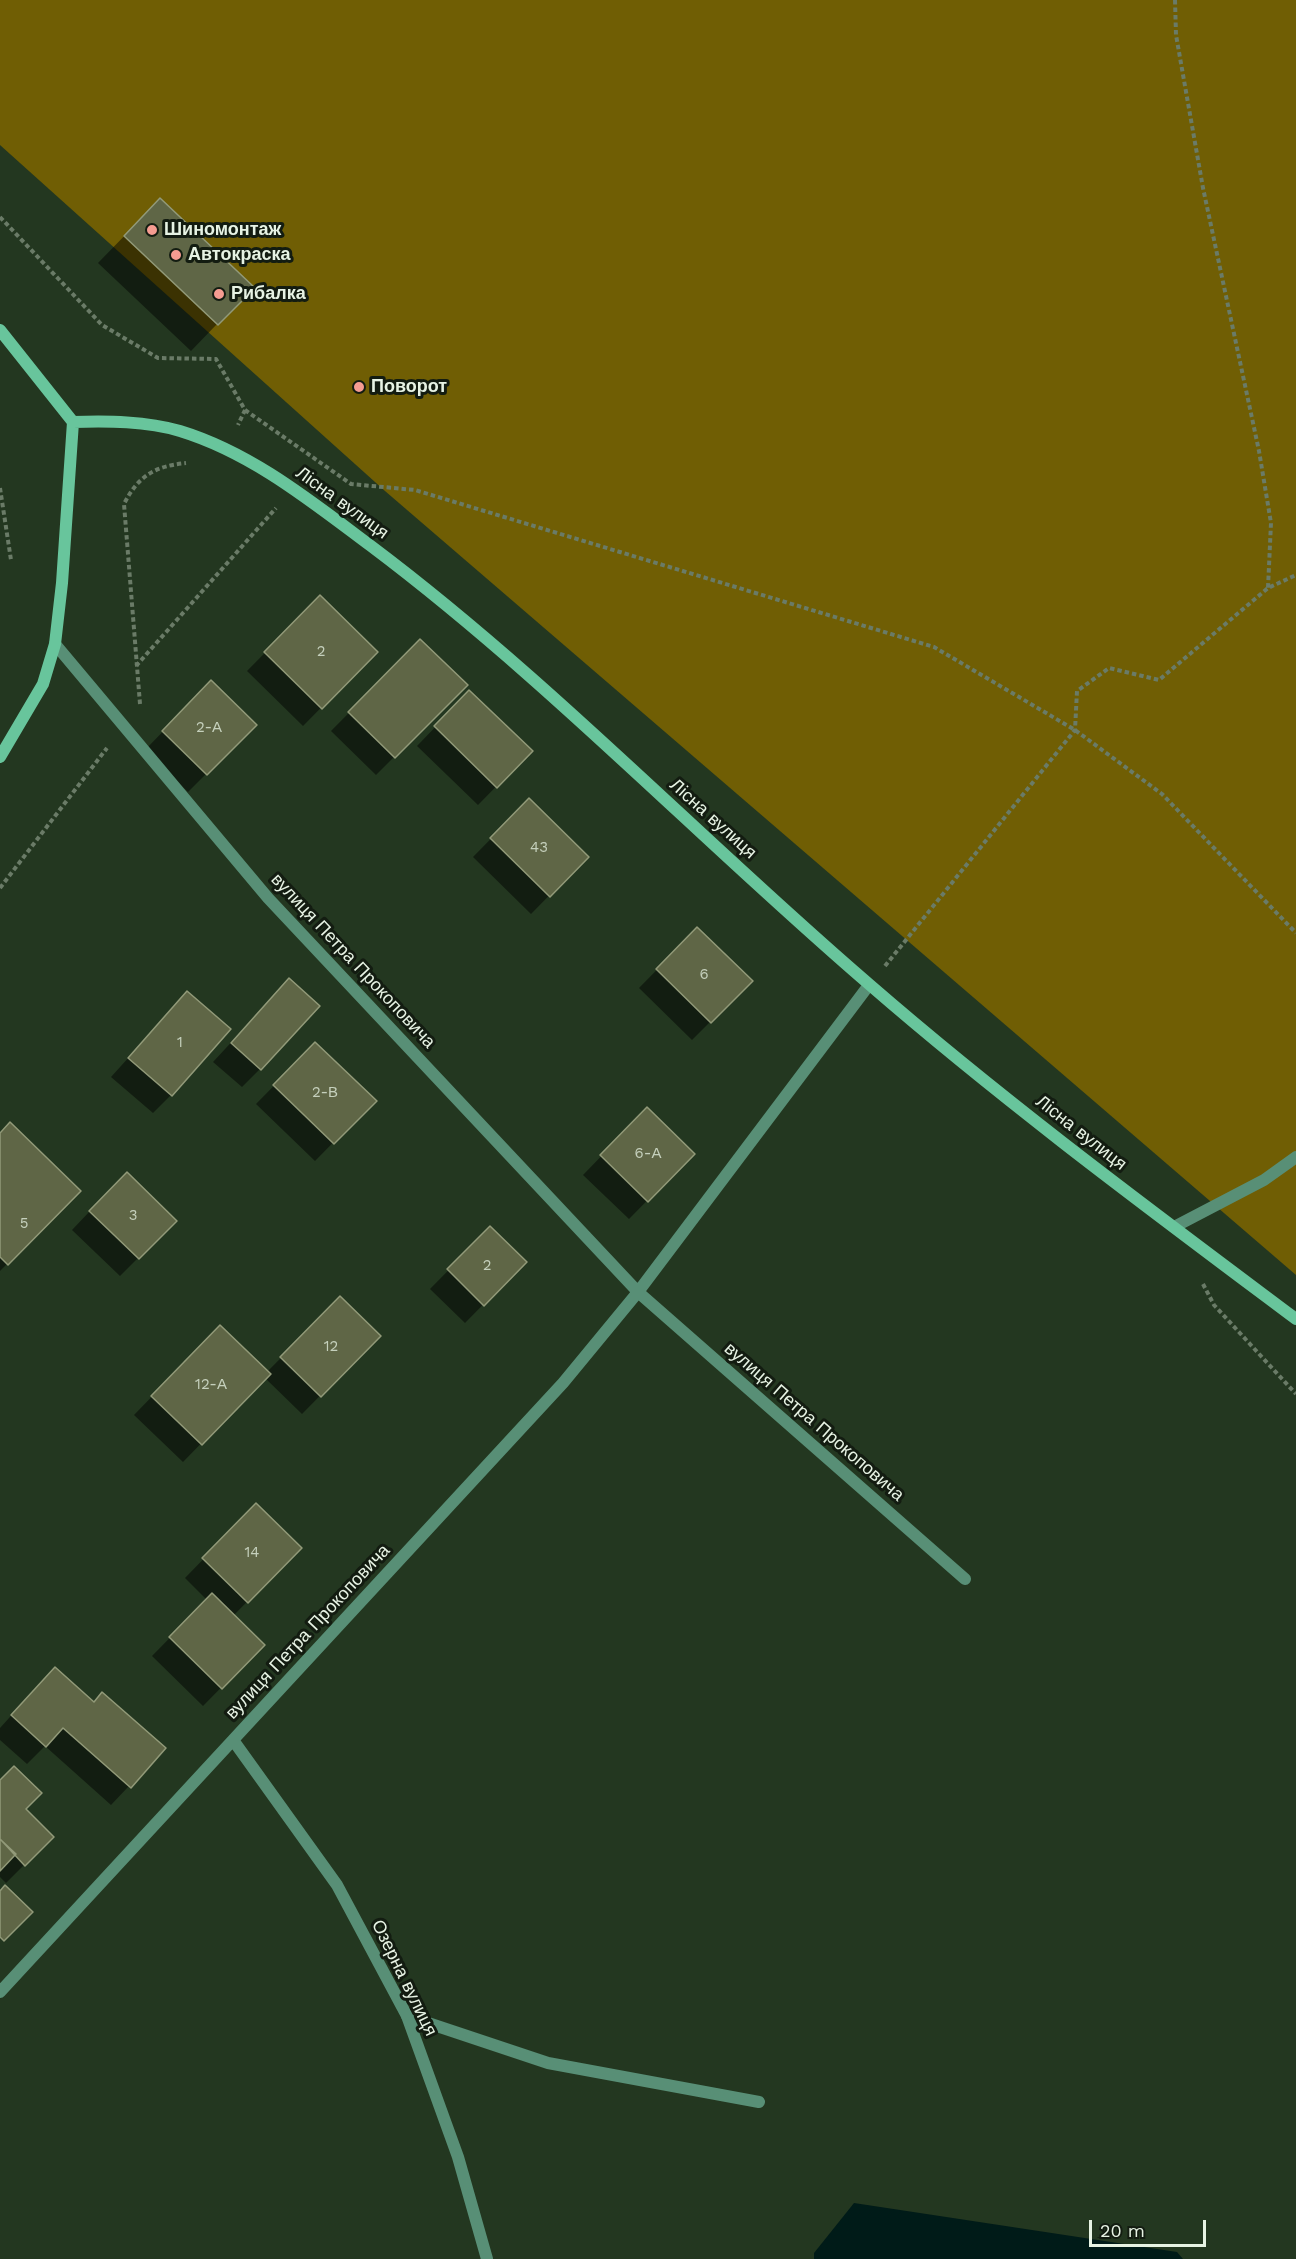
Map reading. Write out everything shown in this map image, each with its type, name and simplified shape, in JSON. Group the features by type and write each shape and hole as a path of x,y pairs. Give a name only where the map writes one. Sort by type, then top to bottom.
{"street":[{"path":"0,330 73,422 62,583 55,644 43,684 0,757"},
{"name":"Лісна вулиця","path":"73,422 116,421 178,430 226,449 294,488 447,603 869,985 1005,1097 1173,1227 1296,1318"},
{"name":"вулиця Петра Прокоповича","path":"55,644 268,898 638,1292 965,1579"},
{"name":"вулиця Петра Прокоповича","path":"0,1992 563,1383 638,1292 869,985"},
{"path":"1173,1227 1264,1180 1296,1156"},
{"name":"Озерна вулиця","path":"233,1740 338,1885 407,2016 458,2157 487,2259"},
{"path":"407,2016 548,2063 759,2102"}],"path":[{"path":"1174,0 1176,34 1203,188 1259,451 1271,523 1268,588"},
{"path":"0,218 102,325 158,358 216,359 245,410 351,484 415,490 934,647 1075,730 1162,794 1296,933"},
{"path":"226,449 245,410"},
{"path":"0,888 141,703 136,667 124,504 133,486 145,476 166,465 190,463"},
{"path":"0,488 11,560"},
{"path":"136,667 294,488"},
{"path":"869,985 1075,730 1077,691 1109,668 1159,680 1268,588 1296,574"},
{"path":"1199,1275 1214,1305 1296,1394"}],"shaded area":[{"path":"0,0 1296,0 1296,1275 385,491 0,145"}],"water":[{"path":"854,2203 1177,2252 1183,2259 814,2259 814,2253"}],"building":[{"path":"160,198 255,288 218,325 124,236"},
{"path":"320,595 378,652 322,709 264,652"},
{"path":"420,639 468,685 395,758 348,712"},
{"path":"211,680 257,725 207,775 162,731"},
{"path":"469,690 533,751 497,788 434,726"},
{"path":"529,798 589,857 550,897 490,838"},
{"path":"697,927 753,981 711,1023 656,969"},
{"path":"289,978 320,1006 261,1070 231,1043"},
{"path":"187,991 231,1029 172,1096 128,1058"},
{"path":"315,1042 377,1101 334,1144 273,1085"},
{"path":"647,1107 695,1154 648,1202 600,1155"},
{"path":"10,1122 81,1191 8,1265 0,1257 0,1133"},
{"path":"127,1172 177,1221 139,1259 89,1211"},
{"path":"490,1226 527,1262 484,1306 447,1269"},
{"path":"340,1296 381,1336 321,1397 280,1357"},
{"path":"220,1325 271,1374 202,1445 151,1396"},
{"path":"256,1503 302,1548 248,1603 202,1558"},
{"path":"212,1593 265,1645 222,1689 169,1637"},
{"path":"55,1667 94,1702 102,1692 166,1748 131,1788 63,1728 46,1747 11,1715"},
{"path":"14,1766 42,1793 26,1809 54,1837 25,1866 0,1839 0,1780"},
{"path":"0,1839 16,1854 0,1871"},
{"path":"5,1885 33,1912 4,1941 0,1937 0,1891"}],"place":[{"name":"Шиномонтаж","path":"152,230"},
{"name":"Автокраска","path":"176,255"},
{"name":"Рибалка","path":"219,294"},
{"name":"Поворот","path":"359,387"}]}
